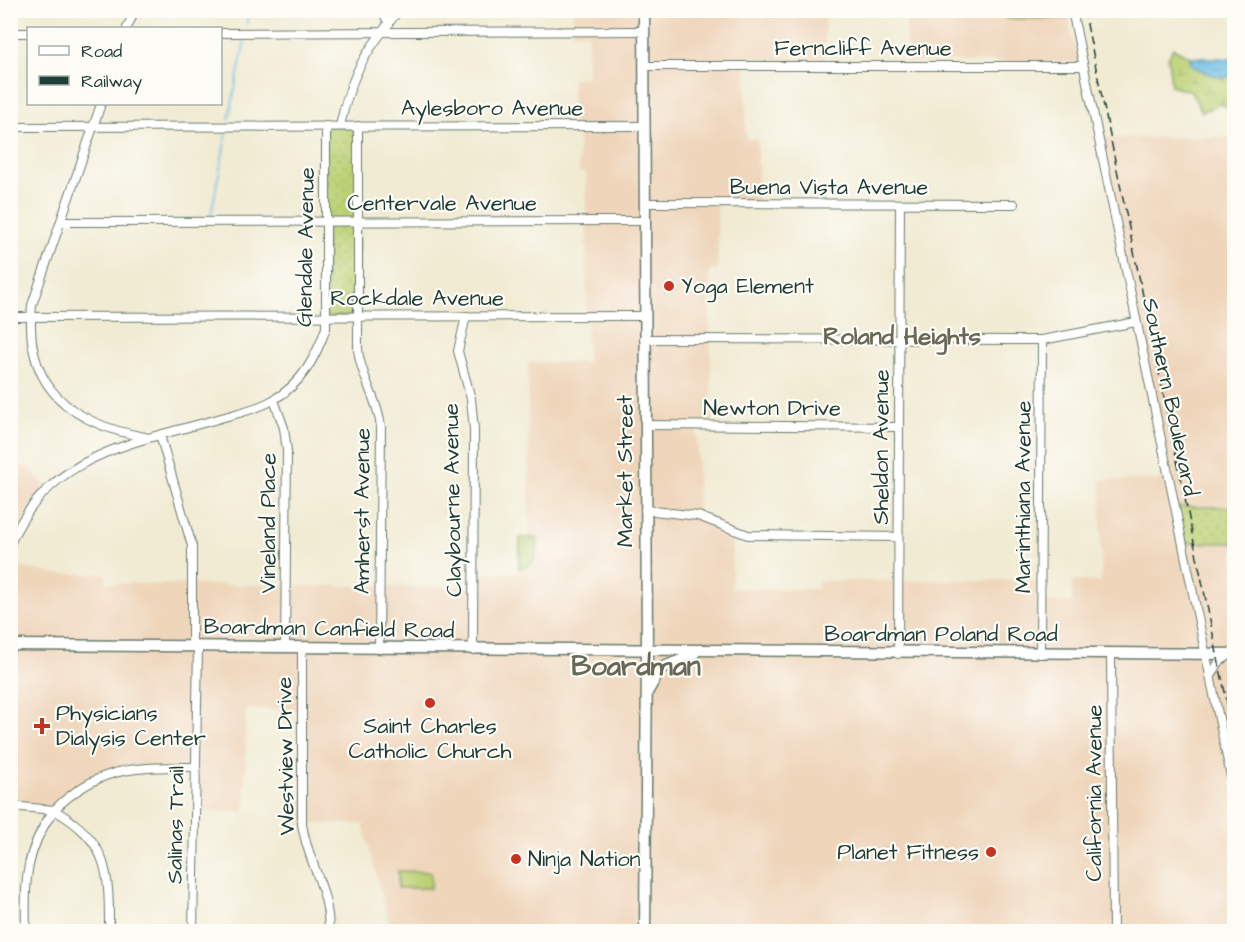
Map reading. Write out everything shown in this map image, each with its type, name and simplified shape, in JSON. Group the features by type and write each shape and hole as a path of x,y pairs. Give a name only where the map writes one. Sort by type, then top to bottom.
{"main road":[{"name":"Market Street","path":"644,10 647,651 645,932"},
{"name":"Boardman Canfield Road","path":"10,645 647,651"},
{"name":"Boardman Poland Road","path":"647,651 1233,654"},
{"path":"646,694 657,674 667,664 712,651"}],"street":[{"path":"127,27 135,10"},
{"path":"382,10 389,24"},
{"path":"10,127 340,126 356,71 380,32 399,10"},
{"name":"Southern Boulevard","path":"1072,10 1234,791"},
{"path":"222,33 644,31"},
{"path":"10,33 27,33"},
{"name":"Ferncliff Avenue","path":"644,66 1083,66"},
{"path":"101,105 32,306 37,359 45,379 58,397 72,410 96,426 147,438"},
{"name":"Glendale Avenue","path":"10,544 31,507 62,475 94,457 147,438 274,400 297,382 311,364 321,342 326,317 326,126"},
{"name":"Aylesboro Avenue","path":"340,126 644,126"},
{"name":"Amherst Avenue","path":"358,126 360,362 376,403 381,427 380,649"},
{"name":"Buena Vista Avenue","path":"644,204 1014,204"},
{"name":"Sheldon Avenue","path":"898,654 900,205"},
{"name":"Centervale Avenue","path":"61,222 644,221"},
{"name":"Rockdale Avenue","path":"10,316 644,316"},
{"name":"Claybourne Avenue","path":"466,316 458,351 471,399 474,430 473,650"},
{"path":"644,339 1042,340 1136,322"},
{"name":"Marinthiana Avenue","path":"1040,654 1042,340"},
{"name":"Vineland Place","path":"274,400 284,428 287,452 285,648"},
{"name":"Newton Drive","path":"645,425 899,427"},
{"name":"Salinas Trail","path":"160,435 192,546 195,647 193,932"},
{"path":"645,510 698,516 735,531 756,536 898,537"},
{"name":"Westview Drive","path":"302,648 302,824 307,848 325,893 329,932"},
{"name":"California Avenue","path":"1111,654 1113,932"},
{"path":"1211,677 1218,663 1233,654"},
{"path":"26,932 26,877 29,859 40,830 54,810 80,787 111,772 139,767 194,767"},
{"path":"10,806 54,810 81,827 100,852 108,882 109,932"}],"shaded area":[{"path":"825,10 825,62 733,62 733,66 746,66 746,139 758,139 758,205 717,205 718,270 709,270 712,426 697,426 698,516 732,530 732,589 818,589 819,581 1040,580 1040,602 1072,602 1072,581 1101,582 1101,480 1169,480 1098,138 1234,137 1234,731 1223,732 1234,785 1234,931 391,931 363,824 302,824 302,710 246,709 245,812 194,811 194,768 111,772 54,810 11,806 10,565 55,574 106,574 106,583 144,584 473,587 474,573 519,573 520,538 529,538 528,362 587,362 586,172 579,172 578,126 573,126 572,78 587,77 588,33 573,32 573,11"},
{"path":"906,11 1072,11 1073,18 1069,18 1078,62 906,62"},
{"path":"11,466 28,466 48,488 11,544"}],"green space":[{"path":"1006,11 1018,11 1022,14 1055,11 1057,16 1057,11 1067,11 1069,18 1006,19"},
{"path":"1173,48 1191,57 1194,67 1223,77 1234,75 1234,111 1221,104 1202,112 1190,90 1179,89 1171,85 1168,58"},
{"path":"326,126 358,126 358,317 326,317"},
{"path":"1175,507 1234,507 1234,543 1183,543"},
{"path":"520,538 538,538 538,544 532,562 519,568"},
{"path":"398,871 431,872 431,888 398,888"}],"water":[{"path":"1191,57 1234,59 1234,75 1224,77 1206,73 1190,64"}],"waterway":[{"path":"247,24 248,10"},
{"path":"229,119 245,40"},
{"path":"211,215 227,132"}],"railway":[{"path":"1084,10 1234,736"}],"place":[{"name":"Yoga Element","path":"669,286"},
{"name":"Saint Charles Catholic Church","path":"430,703"},
{"name":"Physicians Dialysis Center","path":"42,726"},
{"name":"Planet Fitness","path":"991,852"},
{"name":"Ninja Nation","path":"516,859"}],"district":[{"name":"Roland Heights","path":"902,337"},
{"name":"Boardman","path":"636,666"}]}
